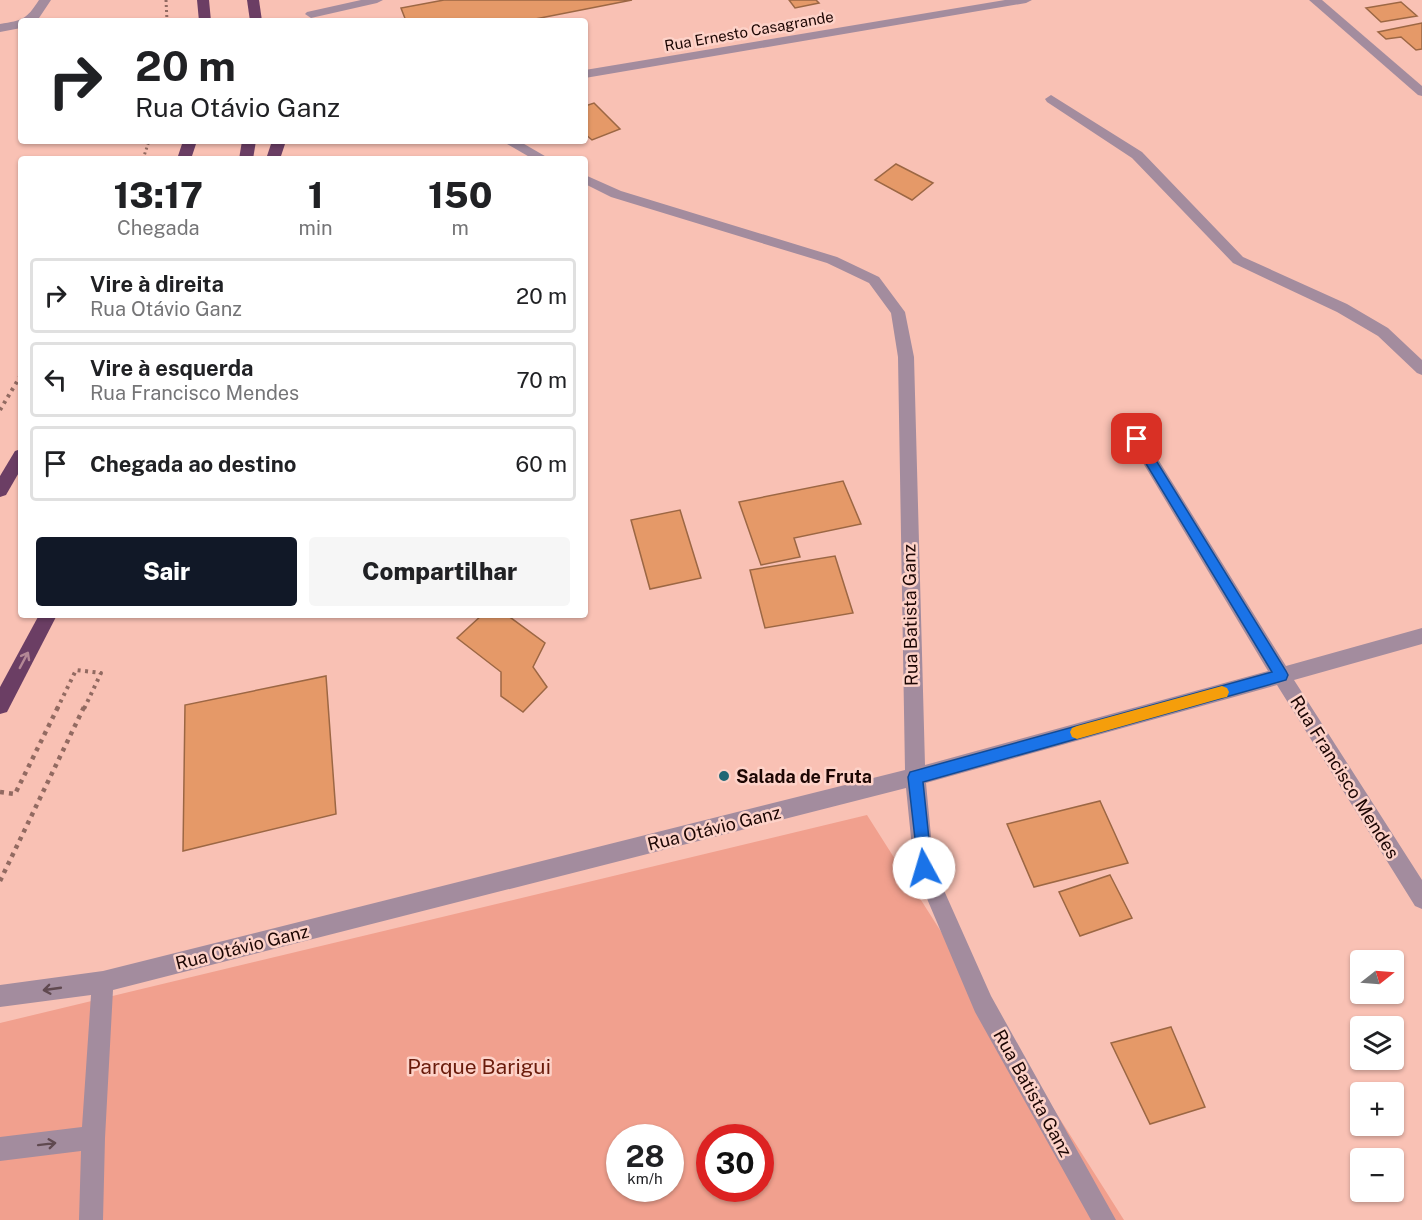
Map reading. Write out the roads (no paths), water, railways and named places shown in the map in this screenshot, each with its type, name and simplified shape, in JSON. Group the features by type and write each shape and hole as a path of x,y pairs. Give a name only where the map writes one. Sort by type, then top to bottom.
{"highway":[{"path":"203,0 205,18"},
{"path":"253,0 256,18"},
{"path":"0,470 18,453"},
{"path":"0,490 18,460"},
{"path":"0,705 46,618"}],"street":[{"path":"34,18 45,0"},
{"path":"308,0 313,17 377,0"},
{"name":"Rua Ernesto Casagrande","path":"588,73 1026,0"},
{"path":"1315,0 1422,92"},
{"path":"0,28 18,25"},
{"path":"1052,99 1137,155 1238,260 1342,308 1383,332 1422,369"},
{"path":"515,144 537,156"},
{"name":"Rua Batista Ganz","path":"588,180 616,194 832,260 874,280 898,312 906,357 915,777 924,868 983,1004 1104,1220"},
{"name":"Rua Francisco Mendes","path":"1137,439 1281,675 1422,899"},
{"name":"Rua Otávio Ganz","path":"0,996 103,982 915,777 1422,636"},
{"path":"91,1220 93,1138 103,982"},
{"path":"0,1149 93,1138"}],"place":[{"name":"Salada de Fruta","path":"724,776"}],"park label":[{"name":"Parque Barigui","path":"479,1066"}]}
